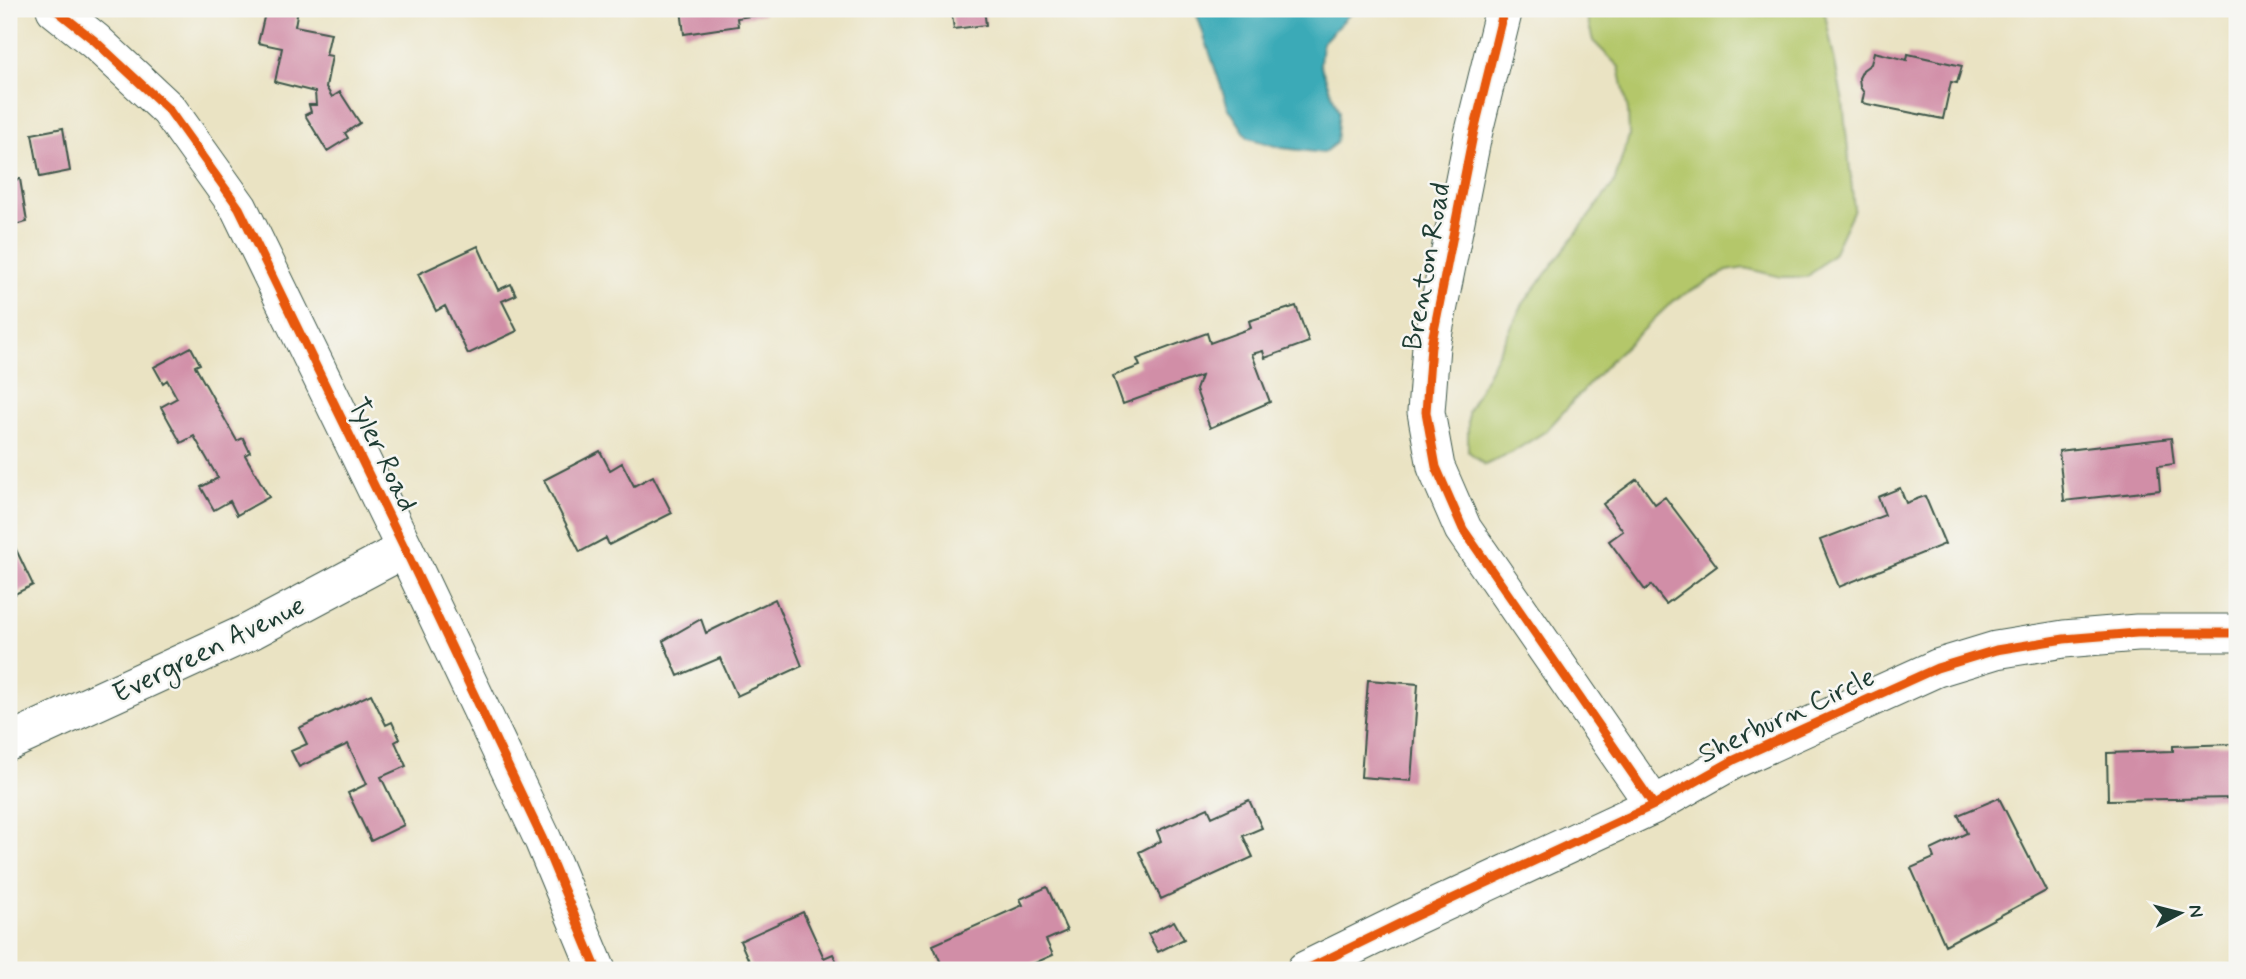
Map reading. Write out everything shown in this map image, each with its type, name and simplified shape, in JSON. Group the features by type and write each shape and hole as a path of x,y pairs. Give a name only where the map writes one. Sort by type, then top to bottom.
{"street":[{"name":"Tyler Road","path":"55,9 95,41 169,110 239,208 543,840 597,970"},
{"name":"Brenton Road","path":"1504,9 1473,135 1431,346 1426,412 1436,467 1463,529 1654,805"},
{"name":"Evergreen Avenue","path":"9,742 251,631 405,549"},
{"name":"Sherburn Circle","path":"1305,970 1654,805 1734,760 1937,668 1996,650 2064,639 2137,633 2237,633"}],"green space":[{"path":"1585,9 1824,9 1843,102 1854,209 1833,254 1807,277 1781,277 1745,268 1727,271 1674,300 1611,360 1546,431 1485,465 1468,451 1468,412 1523,304 1614,183 1629,136 1628,110 1619,67 1593,41"}],"water":[{"path":"1195,9 1358,9 1322,43 1320,64 1339,112 1336,143 1323,153 1282,148 1248,138 1228,107"}],"building":[{"path":"266,9 298,9 295,26 331,33 326,55 332,56 326,87 332,97 340,92 360,123 345,133 348,138 327,151 305,115 311,112 309,105 316,105 315,92 275,82 282,48 258,43"},
{"path":"681,9 763,9 764,14 737,18 738,26 684,34"},
{"path":"951,9 984,9 986,25 954,29"},
{"path":"1874,52 1907,60 1908,54 1962,66 1957,83 1951,82 1943,119 1862,103 1864,93 1859,78 1863,70 1871,64"},
{"path":"63,128 70,171 40,177 32,134"},
{"path":"20,179 27,222 9,226 9,181"},
{"path":"478,246 498,290 511,284 516,295 502,301 517,331 468,354 445,306 436,311 418,274"},
{"path":"1296,306 1309,342 1265,358 1263,351 1252,354 1270,402 1210,428 1196,390 1201,376 1123,404 1113,376 1140,366 1137,359 1207,333 1210,343 1251,328 1249,321"},
{"path":"191,347 200,364 195,366 237,441 243,438 250,452 245,455 269,497 237,515 230,501 214,510 201,487 218,478 194,436 181,443 161,407 177,398 167,380 163,383 154,367"},
{"path":"2171,438 2174,464 2158,466 2160,490 2064,501 2059,451"},
{"path":"600,451 610,470 622,463 634,486 653,476 672,513 609,545 606,538 580,552 544,480"},
{"path":"1637,479 1655,504 1665,497 1717,566 1666,604 1651,585 1645,590 1609,541 1623,531 1603,504"},
{"path":"1900,488 1906,503 1925,496 1945,544 1839,587 1820,540 1885,515 1878,497"},
{"path":"11,539 33,585 9,597 9,540"},
{"path":"775,599 802,666 737,696 720,658 678,676 663,641 701,619 706,633"},
{"path":"1368,680 1418,684 1411,781 1361,777"},
{"path":"371,694 386,725 392,722 400,739 395,742 406,766 381,777 404,825 371,841 348,793 367,784 348,744 299,767 291,751 307,744 299,728"},
{"path":"2236,744 2236,798 2108,800 2107,753 2173,751 2173,746"},
{"path":"1999,798 2046,891 1945,945 1911,868 1934,858 1931,850 1967,833 1958,815"},
{"path":"1249,800 1262,828 1243,836 1253,857 1161,899 1139,852 1161,841 1157,831 1208,808 1212,817"},
{"path":"1047,887 1067,931 1046,940 1053,955 1019,970 944,970 933,945 1023,905 1020,899"},
{"path":"803,912 824,958 833,954 841,970 753,970 740,941"},
{"path":"1174,921 1184,939 1158,952 1148,934"}],"waterway":[{"path":"2232,970 2237,968"}],"cycle path":[{"path":"55,9 95,41 169,110 239,208 543,840 597,970"},
{"path":"1504,9 1473,135 1431,346 1426,412 1436,467 1463,529 1654,805"},
{"path":"1305,970 1654,805 1734,760 1937,668 1996,650 2064,639 2137,633 2237,633"}]}
